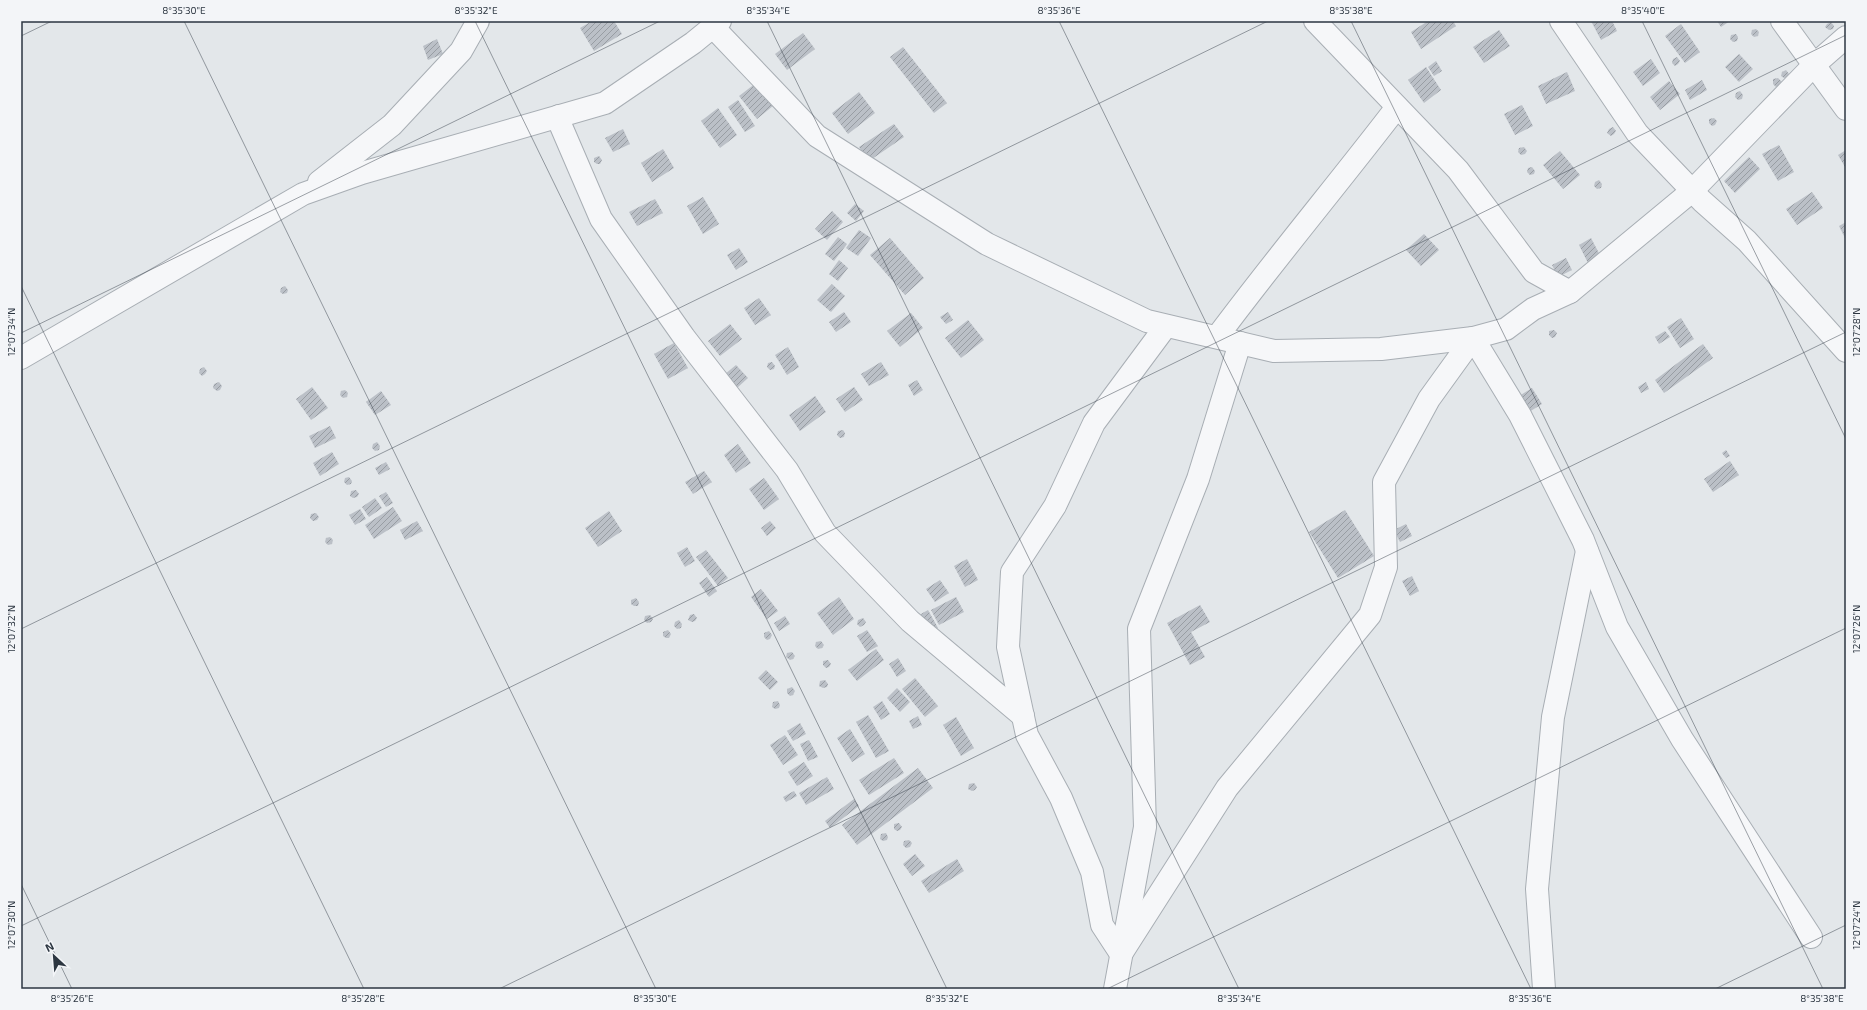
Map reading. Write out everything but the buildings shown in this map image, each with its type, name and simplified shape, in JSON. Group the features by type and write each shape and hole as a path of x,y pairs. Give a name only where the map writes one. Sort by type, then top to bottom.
{"street":[{"path":"21,358 303,194 392,125 461,51 478,21"},
{"path":"1315,21 1458,170 1534,272 1570,292"},
{"path":"1561,21 1637,133 1702,201 1747,241 1846,351"},
{"path":"1782,21 1846,109"},
{"path":"303,194 362,174 604,103 693,43 716,24 817,136 987,244 1147,321 1274,351 1381,349 1473,338 1506,329 1533,309 1570,292 1692,191 1814,65 1846,38"},
{"path":"1216,337 1265,273 1343,178 1397,107"},
{"path":"559,116 558,119 601,220 684,337 787,470 825,533 910,621 1023,716"},
{"path":"1121,954 1102,925 1092,872 1061,798 1027,735 1008,647 1012,572 1055,506 1094,423 1166,326"},
{"path":"1473,338 1520,415 1587,551 1617,627 1678,732 1758,858 1811,937"},
{"path":"1121,954 1228,788 1370,615 1386,567 1384,482 1429,399 1473,338"},
{"path":"1115,989 1145,827 1139,629 1198,479 1240,343"},
{"path":"1544,989 1537,888 1552,725 1587,551"}]}
